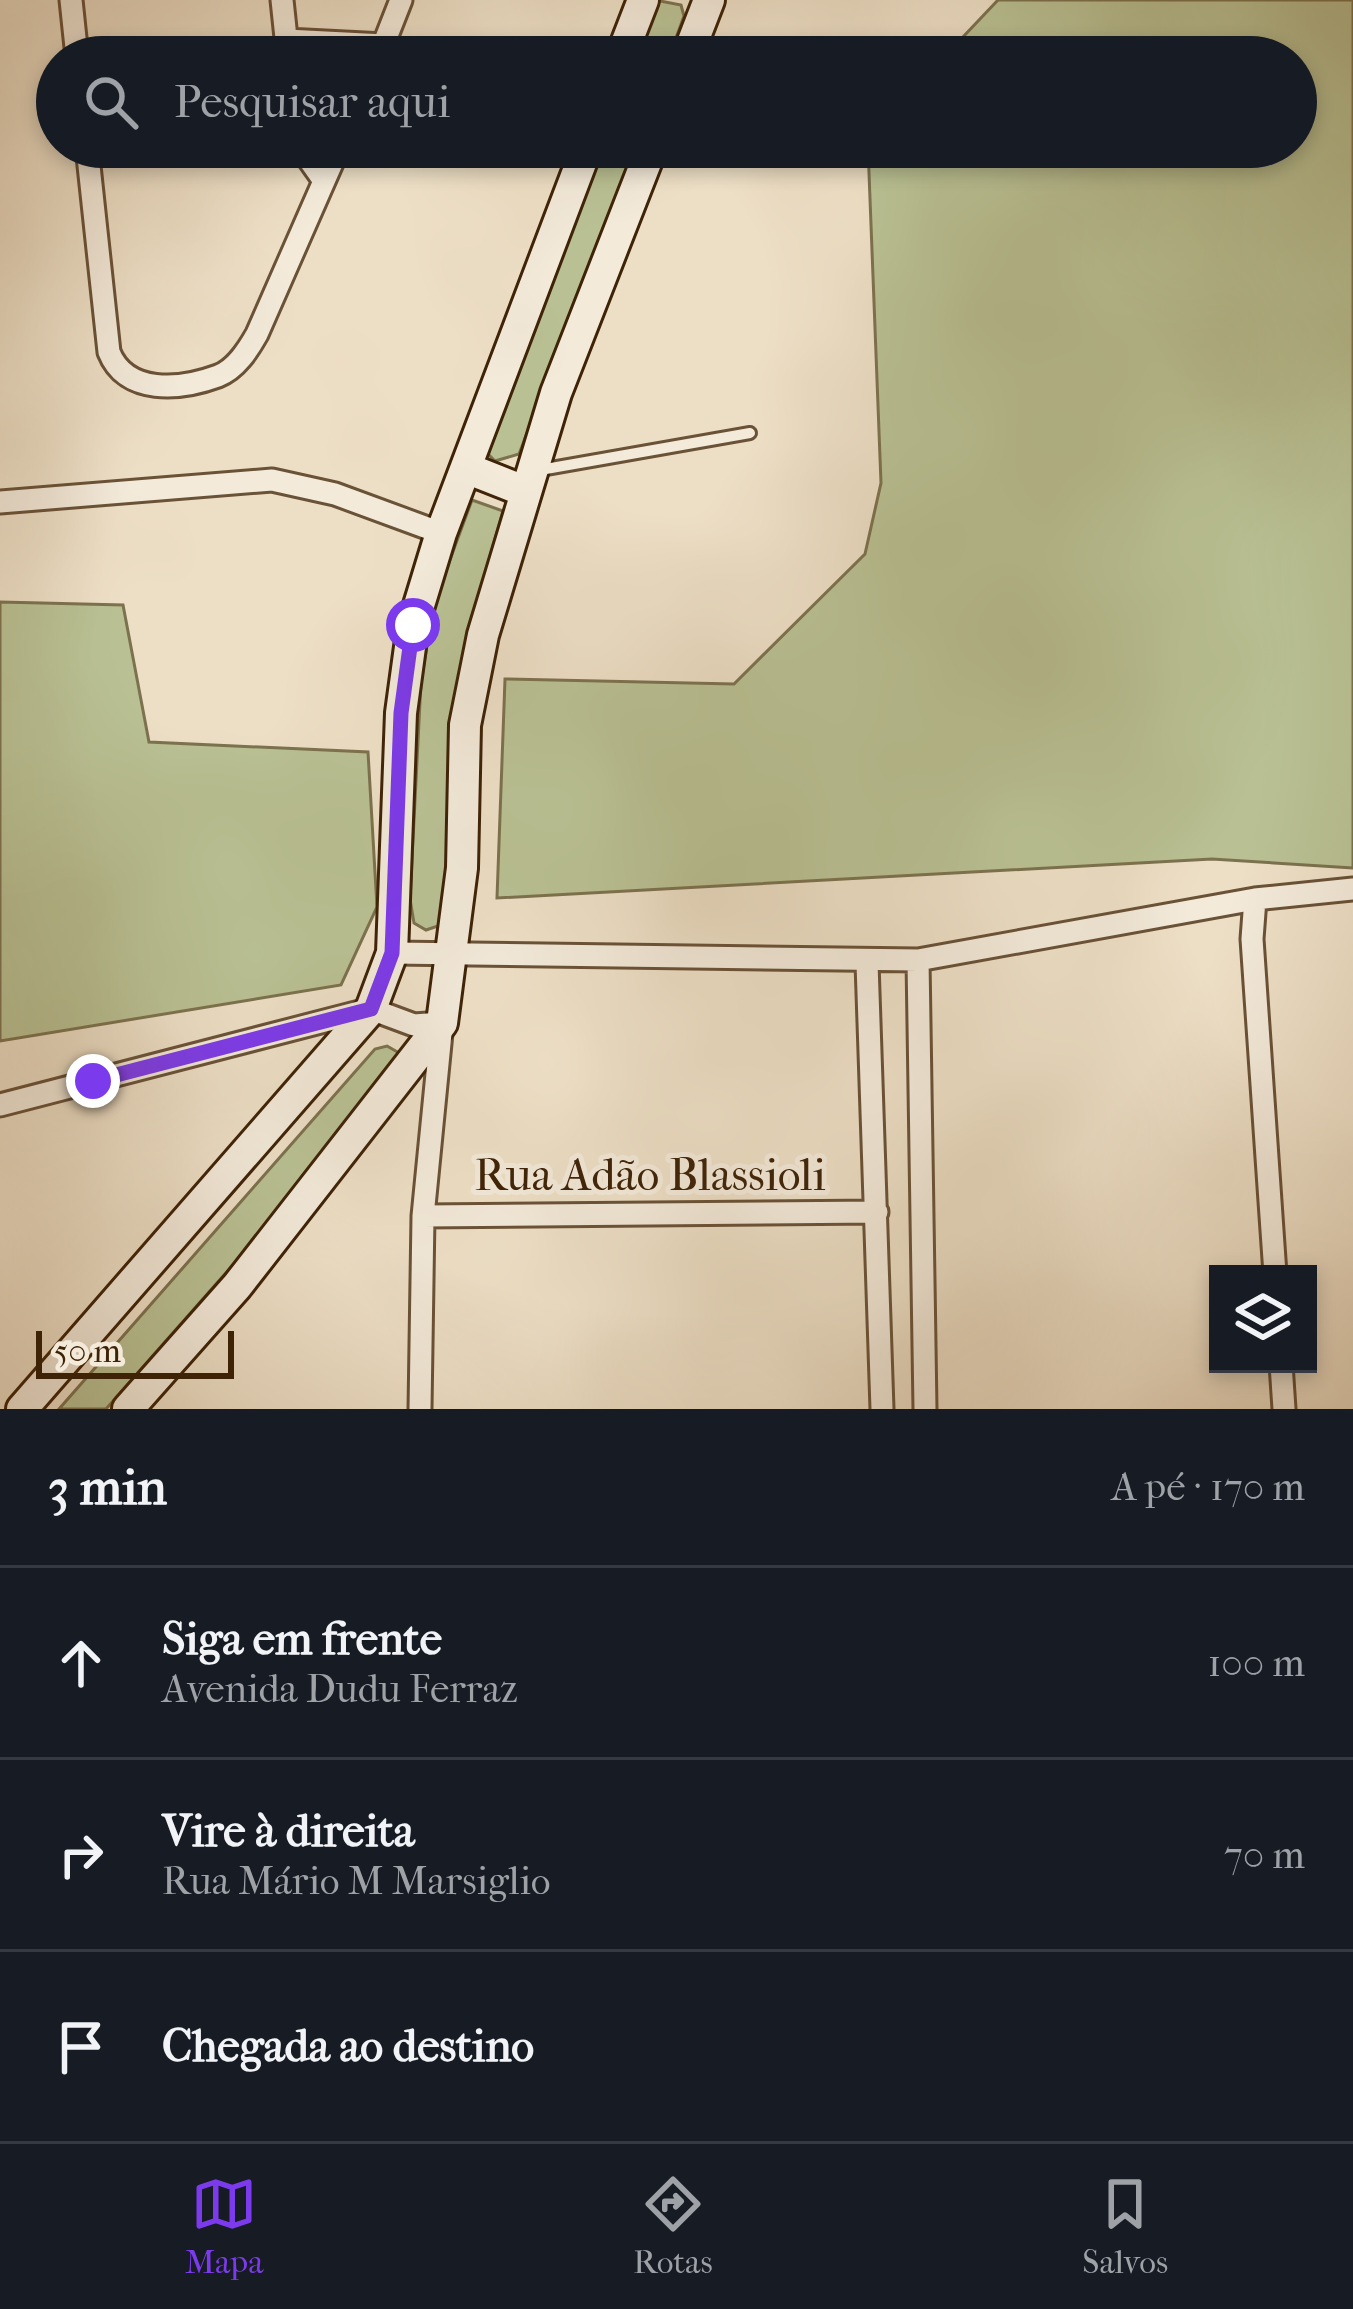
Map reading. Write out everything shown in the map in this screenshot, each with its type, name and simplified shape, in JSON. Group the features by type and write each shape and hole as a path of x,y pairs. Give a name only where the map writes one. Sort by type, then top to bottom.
{"main road":[{"path":"629,36 643,0"},
{"path":"695,36 709,0"},
{"path":"22,1409 371,1009 392,953 401,713 413,625 441,533 579,168"},
{"path":"141,1404 442,1023 462,868 465,724 483,635 527,481 644,168"},
{"path":"466,468 527,481"}],"street":[{"path":"71,0 75,36"},
{"path":"282,0 286,36"},
{"path":"387,36 400,0"},
{"path":"89,168 109,352 123,375 149,386 218,376 240,360 257,334 330,168"},
{"path":"315,168 324,181"},
{"path":"0,502 272,480 335,494 441,533"},
{"path":"392,953 453,958 918,960 1255,898 1353,889"},
{"path":"1255,898 1252,939 1273,1265"},
{"path":"918,960 926,1409"},
{"path":"867,963 882,1409"},
{"path":"0,1105 371,1009 414,1025 442,1023 424,1216 420,1409"},
{"name":"Rua Adão Blassioli","path":"424,1216 877,1213"},
{"path":"1281,1373 1283,1409"}],"lane":[{"path":"527,481 750,433"}],"green space":[{"path":"655,0 681,5 684,16 677,36 640,36"},
{"path":"998,0 1353,0 1353,868 1212,859 497,898 505,679 734,684 865,554 881,483 869,168 1317,168 1317,36 964,36"},
{"path":"591,168 628,168 519,454 495,461 485,451"},
{"path":"472,500 503,511 466,640 451,719 447,911 438,926 426,930 414,923 410,899 421,682 434,603"},
{"path":"0,602 123,605 149,742 368,752 377,907 341,985 0,1041"},
{"path":"387,1046 401,1054 400,1075 106,1409 59,1409 375,1049"}],"route":[{"path":"93,1081 371,1009 392,953 401,713 413,625"}]}
